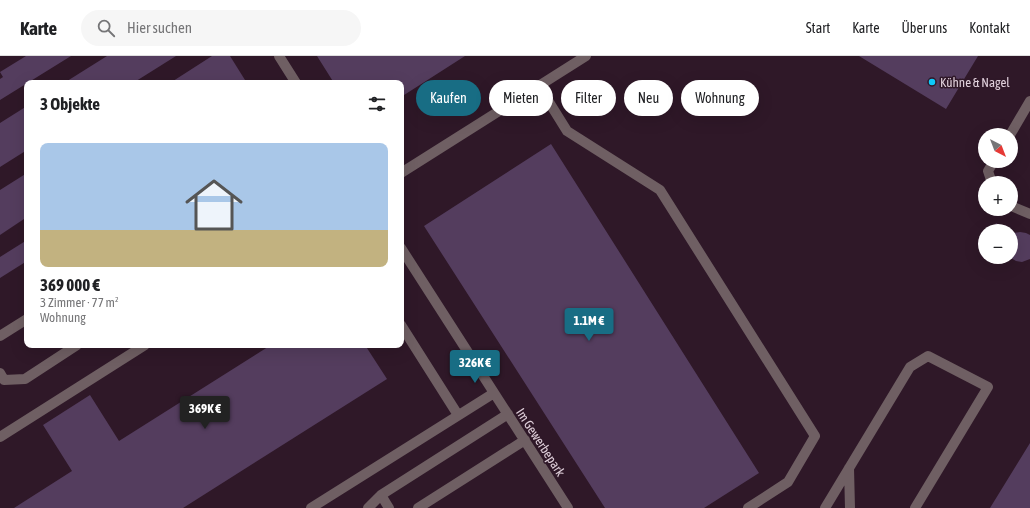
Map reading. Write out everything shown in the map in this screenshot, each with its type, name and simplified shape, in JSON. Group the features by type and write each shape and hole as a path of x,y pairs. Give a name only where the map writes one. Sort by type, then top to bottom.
{"street":[{"path":"279,56 294,80"},
{"path":"548,80 586,56"},
{"path":"1014,128 1030,101"},
{"path":"553,108 567,131 660,190 815,436 788,482 748,508"},
{"path":"404,171 491,116"},
{"path":"1018,209 1030,214"},
{"name":"Im Gewerbepark","path":"404,253 568,508"},
{"path":"0,336 24,321"},
{"path":"404,330 458,414"},
{"path":"0,373 4,380 25,379 72,348"},
{"path":"0,437 140,348"},
{"path":"825,508 910,367 928,356 988,387 915,508"},
{"path":"311,508 458,414 494,393"},
{"path":"368,508 382,495 508,414"},
{"path":"418,508 525,440"},
{"path":"849,468 850,508"},
{"path":"382,495 389,508"}],"building":[{"path":"26,56 71,56 32,80 24,80 24,85 0,100 0,79 3,77 0,72"},
{"path":"107,56 176,56 138,80 69,80"},
{"path":"212,56 230,56 245,80 175,80"},
{"path":"317,56 465,56 428,80 416,80 416,87 404,95 404,80 332,80"},
{"name":"Kühne & Nagel","path":"859,56 978,56 946,109"},
{"path":"24,108 24,152 0,167 0,123"},
{"path":"551,144 759,473 704,508 605,508 424,226"},
{"path":"24,175 24,219 0,235 0,190"},
{"path":"1018,232 1030,235 1030,259 1022,262 1018,261"},
{"path":"24,242 24,263 0,278 0,257"},
{"path":"266,348 367,348 387,379 183,508 14,508 72,471 43,425 90,395 119,441"},
{"path":"1030,443 1030,508 990,508"}],"place":[{"name":"Kühne & Nagel","path":"932,82"}]}
